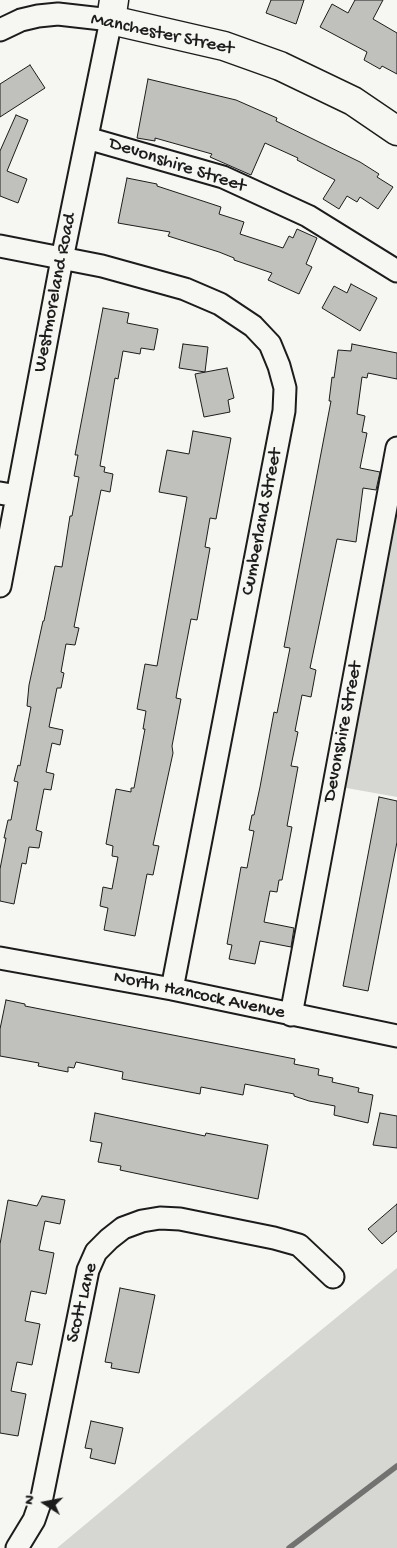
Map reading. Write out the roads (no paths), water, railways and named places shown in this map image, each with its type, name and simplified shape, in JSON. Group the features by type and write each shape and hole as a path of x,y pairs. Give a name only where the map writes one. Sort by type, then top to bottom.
{"street":[{"name":"Manchester Street","path":"0,30 21,20 38,16 113,10 280,66 353,102 397,131"},
{"name":"Westmoreland Road","path":"0,586 9,494 62,258 113,10"},
{"name":"Devonshire Street","path":"87,138 223,177 308,216 397,271"},
{"name":"Cumberland Street","path":"0,246 102,266 185,289 220,304 254,326 270,344 285,388 284,411 172,989"},
{"name":"Devonshire Street","path":"290,1015 397,448"},
{"name":"North Hancock Avenue","path":"0,958 172,989 397,1036"},
{"name":"Scott Lane","path":"17,1548 34,1520 42,1497 88,1270 96,1252 109,1239 124,1228 142,1221 160,1218 180,1219 274,1238 299,1245 333,1277"}],"waterway":[{"path":"289,1548 397,1466"}]}
